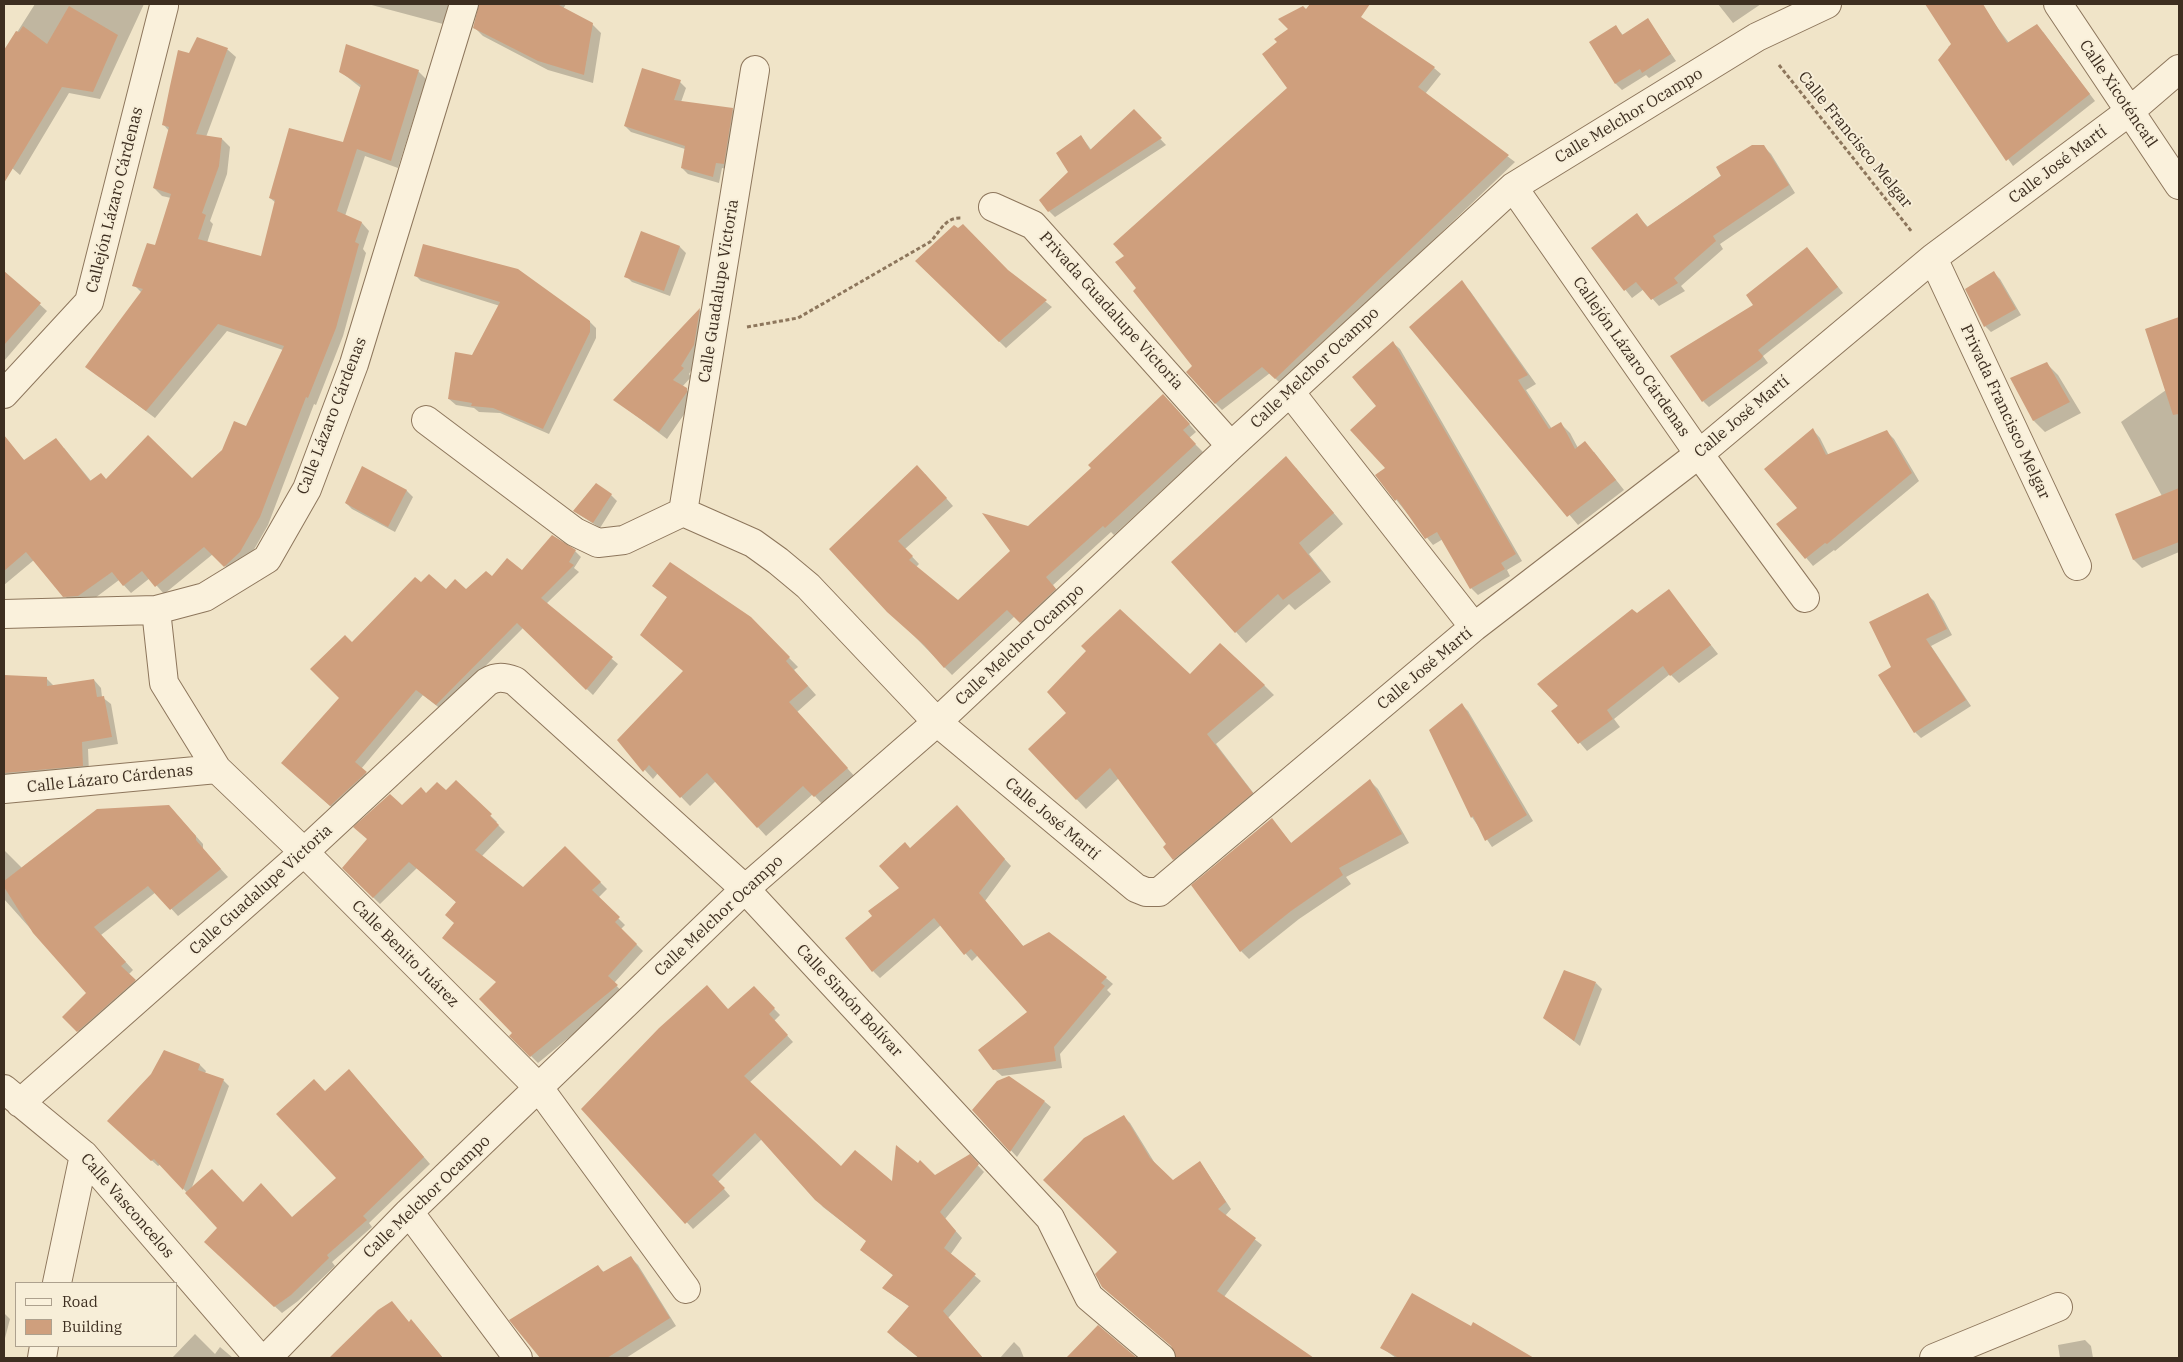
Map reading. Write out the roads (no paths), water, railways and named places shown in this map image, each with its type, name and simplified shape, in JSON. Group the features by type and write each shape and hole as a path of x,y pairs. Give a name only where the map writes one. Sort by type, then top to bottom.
{"street":[{"name":"Calle Lázaro Cárdenas","path":"4,614 156,610 205,597 267,559 307,488 354,364 464,4"},
{"name":"Calle Melchor Ocampo","path":"267,1358 409,1212 745,889 937,722 1231,446 1513,187 1757,38 1827,4"},
{"name":"Calle Xicoténcatl","path":"2058,4 2179,185"},
{"name":"Callejón Lázaro Cárdenas","path":"4,394 90,302 164,6"},
{"name":"Calle José Martí","path":"683,512 753,543 786,567 808,586 937,722 1136,888 1146,892 1159,892 1474,627 1699,454 1933,258 2130,112 2179,69"},
{"name":"Calle Guadalupe Victoria","path":"683,512 755,70"},
{"name":"Callejón Lázaro Cárdenas","path":"1513,187 1699,454 1805,598"},
{"name":"Privada Guadalupe Victoria","path":"993,207 1034,225 1231,446"},
{"name":"Privada Francisco Melgar","path":"1933,258 2077,566"},
{"path":"1290,392 1474,627"},
{"path":"426,420 575,532 598,543 624,540 683,512"},
{"name":"Calle Benito Juárez","path":"156,610 164,683 217,769 304,852 539,1088 686,1289"},
{"name":"Calle Guadalupe Victoria","path":"12,1096 304,852 487,682 500,677"},
{"name":"Calle Simón Bolívar","path":"500,677 515,681 745,889 1050,1218 1089,1298 1161,1358"},
{"name":"Calle Lázaro Cárdenas","path":"4,789 217,769"},
{"name":"Calle Vasconcelos","path":"12,1096 84,1155 259,1358"},
{"path":"57,1282 84,1155"},
{"path":"409,1212 518,1358"},
{"path":"1934,1358 2058,1307"}]}
